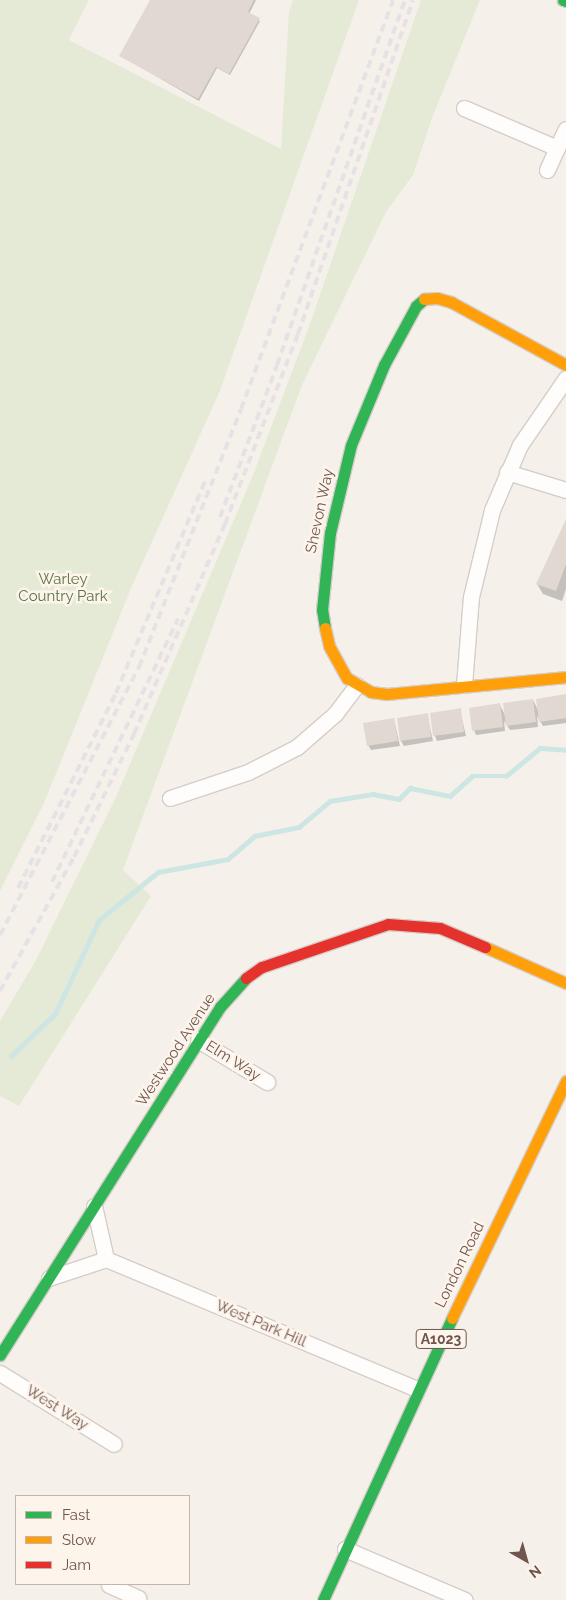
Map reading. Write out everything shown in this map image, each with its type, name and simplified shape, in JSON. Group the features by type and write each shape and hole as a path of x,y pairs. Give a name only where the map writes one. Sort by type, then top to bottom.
{"street":[{"path":"464,108 557,148"},
{"path":"547,170 566,129"},
{"name":"Shevon Way","path":"357,685 347,678 329,646 322,610 324,572 337,497 351,445 380,373 412,311 425,299 437,298 451,302 566,365"},
{"path":"464,685 471,597 479,553 507,472 537,417 566,378"},
{"path":"507,472 566,490"},
{"path":"170,798 248,772 297,747 328,721 357,685 386,694 464,685 566,677"},
{"name":"Westwood Avenue","path":"0,1355 198,1040 233,992 262,967 388,924 440,928 566,983"},
{"name":"Elm Way","path":"198,1040 267,1082"},
{"name":"London Road","path":"323,1600 417,1389 566,1081"},
{"path":"49,1278 106,1259 94,1206"},
{"name":"West Park Hill","path":"106,1259 417,1389"},
{"name":"West Way","path":"0,1373 114,1444"},
{"path":"345,1549 466,1600"},
{"path":"109,1585 139,1599"}],"green space":[{"name":"Warley Country Park","path":"0,0 89,0 69,40 281,149 289,11 293,0 359,0 219,393 132,586 44,803 0,891"},
{"path":"421,0 480,0 432,118 413,175 386,212 302,385 123,870 151,896 19,1106 0,1096 0,1021 36,960 116,797 253,475 310,324"}],"building":[{"path":"150,0 254,0 248,12 260,18 229,74 216,67 198,99 119,56"},
{"path":"566,519 566,564 556,591 536,584"},
{"path":"566,694 566,718 539,722 536,699"},
{"path":"533,699 536,722 506,726 503,703"},
{"path":"500,703 503,727 472,731 469,708"},
{"path":"461,708 464,732 433,736 430,713"},
{"path":"428,713 431,737 400,741 397,718"},
{"path":"394,718 398,741 367,746 363,723"}],"waterway":[{"path":"11,1056 55,1014 99,920 158,872 228,859 254,836 299,827 330,801 373,794 399,799 410,788 450,796 472,776 506,776 540,748 566,750"}],"railway":[{"path":"0,935 139,667 241,409 393,0"},
{"path":"220,517 277,365 405,0"},
{"path":"0,991 74,857 134,734 225,524 298,334 413,0"},
{"path":"18,888 116,693 207,477"},
{"path":"52,882 178,619"}],"traffic: fast":[{"path":"325,628 322,610 330,533 351,445 384,365 416,306 424,299"},
{"path":"0,1355 220,1007 246,978"},
{"path":"323,1600 452,1318"}],"traffic: slow":[{"path":"424,299 437,298 451,302 566,365"},
{"path":"325,628 329,646 347,678 371,692 387,694 566,677"},
{"path":"485,947 566,983"},
{"path":"452,1318 566,1081"}],"traffic: jam":[{"path":"246,978 262,967 388,924 440,928 485,947"}]}
